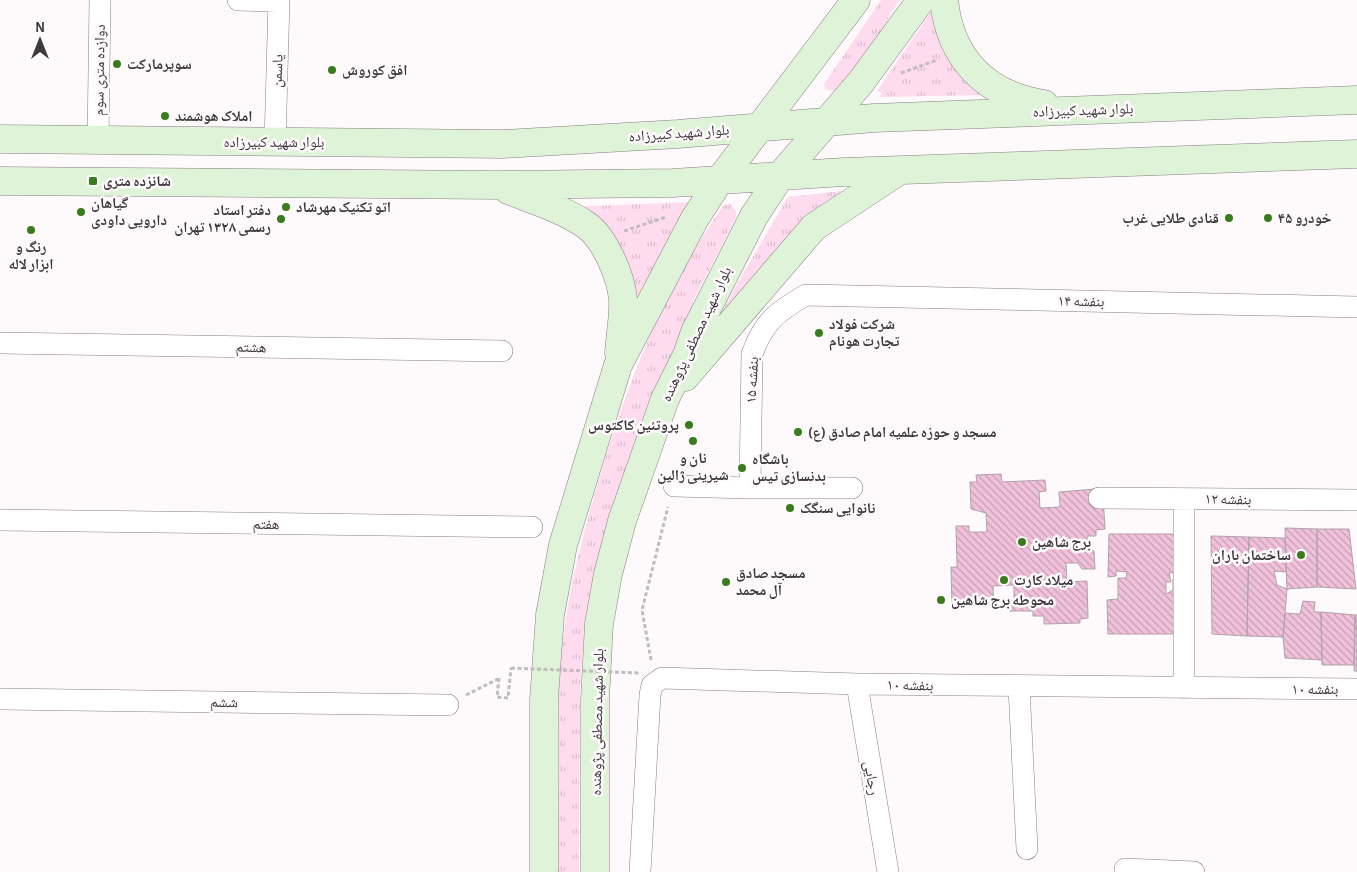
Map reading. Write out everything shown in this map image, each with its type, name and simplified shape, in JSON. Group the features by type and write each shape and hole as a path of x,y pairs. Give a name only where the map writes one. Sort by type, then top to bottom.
{"main road":[{"path":"544,872 544,699 550,615 566,536 618,365 694,220 719,181 856,0"},
{"name":"بلوار شهید مصطفی پژوهنده","path":"595,872 595,700 599,624 608,574 622,521 666,398 687,355 695,332 754,216 781,175 861,82 921,0"},
{"path":"944,0 950,34 959,50 970,66 997,90 1031,102 1085,110"},
{"name":"بلوار شهید کبیرزاده","path":"0,139 502,144 828,122 1357,100"},
{"path":"0,181 497,185 719,181 781,175 1357,154"},
{"path":"666,398 814,227 900,171"},
{"path":"497,185 587,225 599,242 615,267 622,292 618,365"}],"street":[{"name":"دوازده متری سوم","path":"98,141 100,0"},
{"path":"238,0 279,0"},
{"name":"یاسمن","path":"275,143 279,0"},
{"name":"بنفشه ۱۴","path":"806,295 1357,306"},
{"name":"بنفشه ۱۵","path":"750,488 752,354 758,337 771,318 783,308 806,295"},
{"name":"هشتم","path":"0,343 502,351"},
{"path":"674,486 852,488"},
{"name":"بنفشه ۱۲","path":"1099,498 1357,500"},
{"path":"1184,499 1184,688"},
{"name":"هفتم","path":"0,520 532,527"},
{"name":"بنفشه ۱۰","path":"640,872 650,695 652,685 662,678 1019,687 1357,689"},
{"name":"رجایی","path":"857,684 888,872"},
{"path":"1019,687 1027,849"},
{"name":"ششم","path":"0,699 448,705"},
{"path":"1125,869 1194,872"}],"path":[{"path":"894,76 945,57"},
{"path":"618,233 668,217"},
{"path":"650,650 642,610 674,486"},
{"path":"448,705 499,678 497,697 508,698 511,668 638,673"}],"green space":[{"path":"881,0 899,0 862,60 844,82 834,91 825,89 824,84"},
{"path":"933,9 943,51 954,66 985,95 879,97 882,93 877,91"},
{"path":"860,189 700,354 734,289 788,197"},
{"path":"692,202 638,306 629,303 566,207"},
{"path":"731,204 736,212 736,218 693,301 687,355 650,401 605,529 593,580 583,647 580,690 579,872 558,872 559,679 568,603 585,528 622,407 650,336 683,269 703,236 724,205"}],"building":[{"name":"برج شاهین","path":"1001,474 1002,482 1045,480 1046,491 1039,492 1040,508 1060,507 1059,492 1096,489 1103,495 1105,529 1096,530 1096,536 1087,536 1088,549 1094,551 1095,569 1082,569 1078,563 1066,563 1067,582 1087,581 1088,618 1080,619 1080,623 1044,624 1044,616 1033,616 1033,611 1009,611 1009,604 1014,604 1014,585 993,586 994,604 952,606 951,567 957,567 956,526 969,526 969,532 987,532 986,513 971,509 970,482 977,482 976,475"},
{"name":"ساختمان باران","path":"1285,528 1317,529 1317,587 1287,589"},
{"path":"1317,529 1349,529 1356,589 1317,587"},
{"path":"1109,534 1182,534 1182,573 1169,573 1171,582 1166,582 1166,594 1173,590 1173,579 1182,634 1108,634 1107,600 1118,599 1118,578 1126,578 1127,572 1116,571 1116,576 1108,577"},
{"path":"1211,536 1249,537 1247,636 1212,634"},
{"path":"1249,537 1285,538 1286,572 1274,571 1277,585 1287,589 1283,637 1247,636"},
{"path":"1303,601 1315,602 1314,612 1321,612 1322,660 1285,658 1283,637 1285,613 1300,614"},
{"path":"1321,612 1355,615 1354,665 1322,665"},
{"path":"1355,615 1357,615 1357,671 1354,671"}],"place":[{"name":"سوپرمارکت","path":"117,64"},
{"name":"افق کوروش","path":"332,70"},
{"name":"املاک هوشمند","path":"165,116"},
{"name":"شانزده متری","path":"93,181"},
{"name":"اتو تکنیک مهرشاد","path":"286,207"},
{"name":"گیاهان دارویی داودی","path":"81,212"},
{"name":"قنادی طلایی غرب","path":"1229,218"},
{"name":"خودرو ۴۵","path":"1268,218"},
{"name":"دفتر استاد رسمی ۱۳۲۸ تهران","path":"281,219"},
{"name":"رنگ و ابزار لاله","path":"31,230"},
{"name":"شرکت فولاد تجارت هونام","path":"819,333"},
{"name":"پروتئین کاکتوس","path":"689,425"},
{"name":"مسجد و حوزه علمیه امام صادق (ع)","path":"798,432"},
{"name":"نان و شیرینی ژالین","path":"693,441"},
{"name":"باشگاه بدنسازی تیس","path":"742,468"},
{"name":"نانوایی سنگک","path":"790,508"},
{"name":"برج شاهین","path":"1022,542"},
{"name":"ساختمان باران","path":"1301,555"},
{"name":"میلاد کارت","path":"1004,580"},
{"name":"مسجد صادق آل محمد","path":"726,582"},
{"name":"محوطه برج شاهین","path":"941,600"}]}
